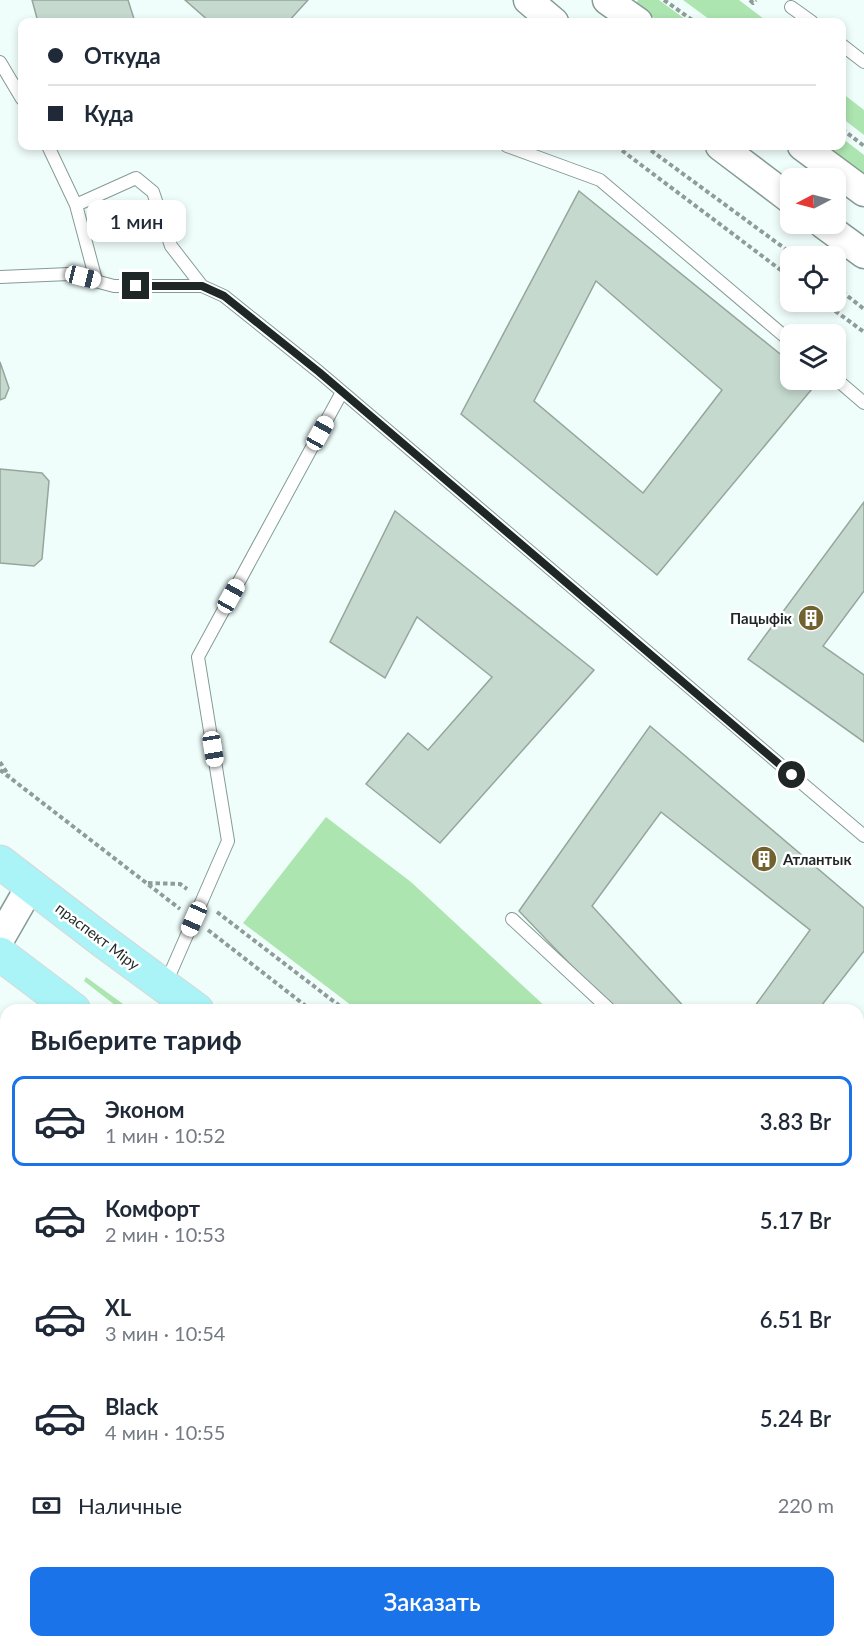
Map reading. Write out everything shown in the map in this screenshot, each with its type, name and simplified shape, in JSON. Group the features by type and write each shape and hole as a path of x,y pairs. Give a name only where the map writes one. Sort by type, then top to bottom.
{"main road":[{"name":"праспект Міру","path":"0,861 189,1004"},
{"path":"0,954 66,1004"}],"street":[{"path":"528,0 549,18"},
{"path":"607,0 632,18"},
{"path":"725,150 780,191"},
{"path":"807,150 864,192"},
{"path":"837,234 864,254"},
{"path":"0,939 31,885"}],"lane":[{"path":"791,7 806,18"},
{"path":"846,48 864,62"},
{"path":"0,62 18,92"},
{"path":"50,150 76,205 96,280"},
{"path":"518,150 600,180 780,333"},
{"path":"76,205 136,178 153,192 171,246 202,286"},
{"path":"0,277 69,274 114,286 202,286 224,296 342,392 864,837"},
{"path":"846,388 864,403"},
{"path":"165,985 228,840 198,657 342,392"},
{"path":"512,919 604,1004"}],"path":[{"path":"664,0 689,18"},
{"path":"750,0 753,3 756,0"},
{"path":"846,132 864,146"},
{"path":"621,150 780,269"},
{"path":"650,150 781,246"},
{"path":"846,295 864,309"},
{"path":"836,312 864,333"},
{"path":"0,762 11,779"},
{"path":"0,770 303,1004"},
{"path":"147,883 180,884 337,1004"},
{"path":"0,1352 0,1358"}],"green space":[{"path":"638,0 659,0 684,18 654,18 635,4"},
{"path":"683,0 739,0 763,18 708,18"},
{"path":"846,96 864,110 864,135 846,121"},
{"path":"846,141 864,155 864,177 827,150 846,150"},
{"path":"326,817 411,882 543,1004 349,1004 243,923"},
{"path":"86,977 123,1004 114,1004 84,981"}],"building":[{"path":"32,0 128,0 134,18 37,18"},
{"path":"185,0 308,0 292,18 205,18"},
{"path":"579,191 780,354 780,390 811,390 657,575 461,414","holes":["596,281 722,390 643,493 534,401"]},
{"path":"0,362 9,388 5,398 0,400"},
{"path":"0,469 42,473 49,481 42,559 34,566 0,563"},
{"name":"Пацыфік","path":"864,502 864,591 823,646 864,675 864,742 748,659"},
{"path":"395,511 594,670 440,843 366,784 408,733 428,750 492,677 417,617 385,678 330,642"},
{"name":"Атлантык","path":"650,726 864,908 864,951 823,1004 756,1004 810,930 661,812 592,906 682,1004 608,1004 519,911"}],"place":[{"name":"Пацыфік","path":"811,618"},
{"name":"Атлантык","path":"764,859"}],"route":[{"path":"136,286 202,286 224,296 319,372 792,775"}]}
